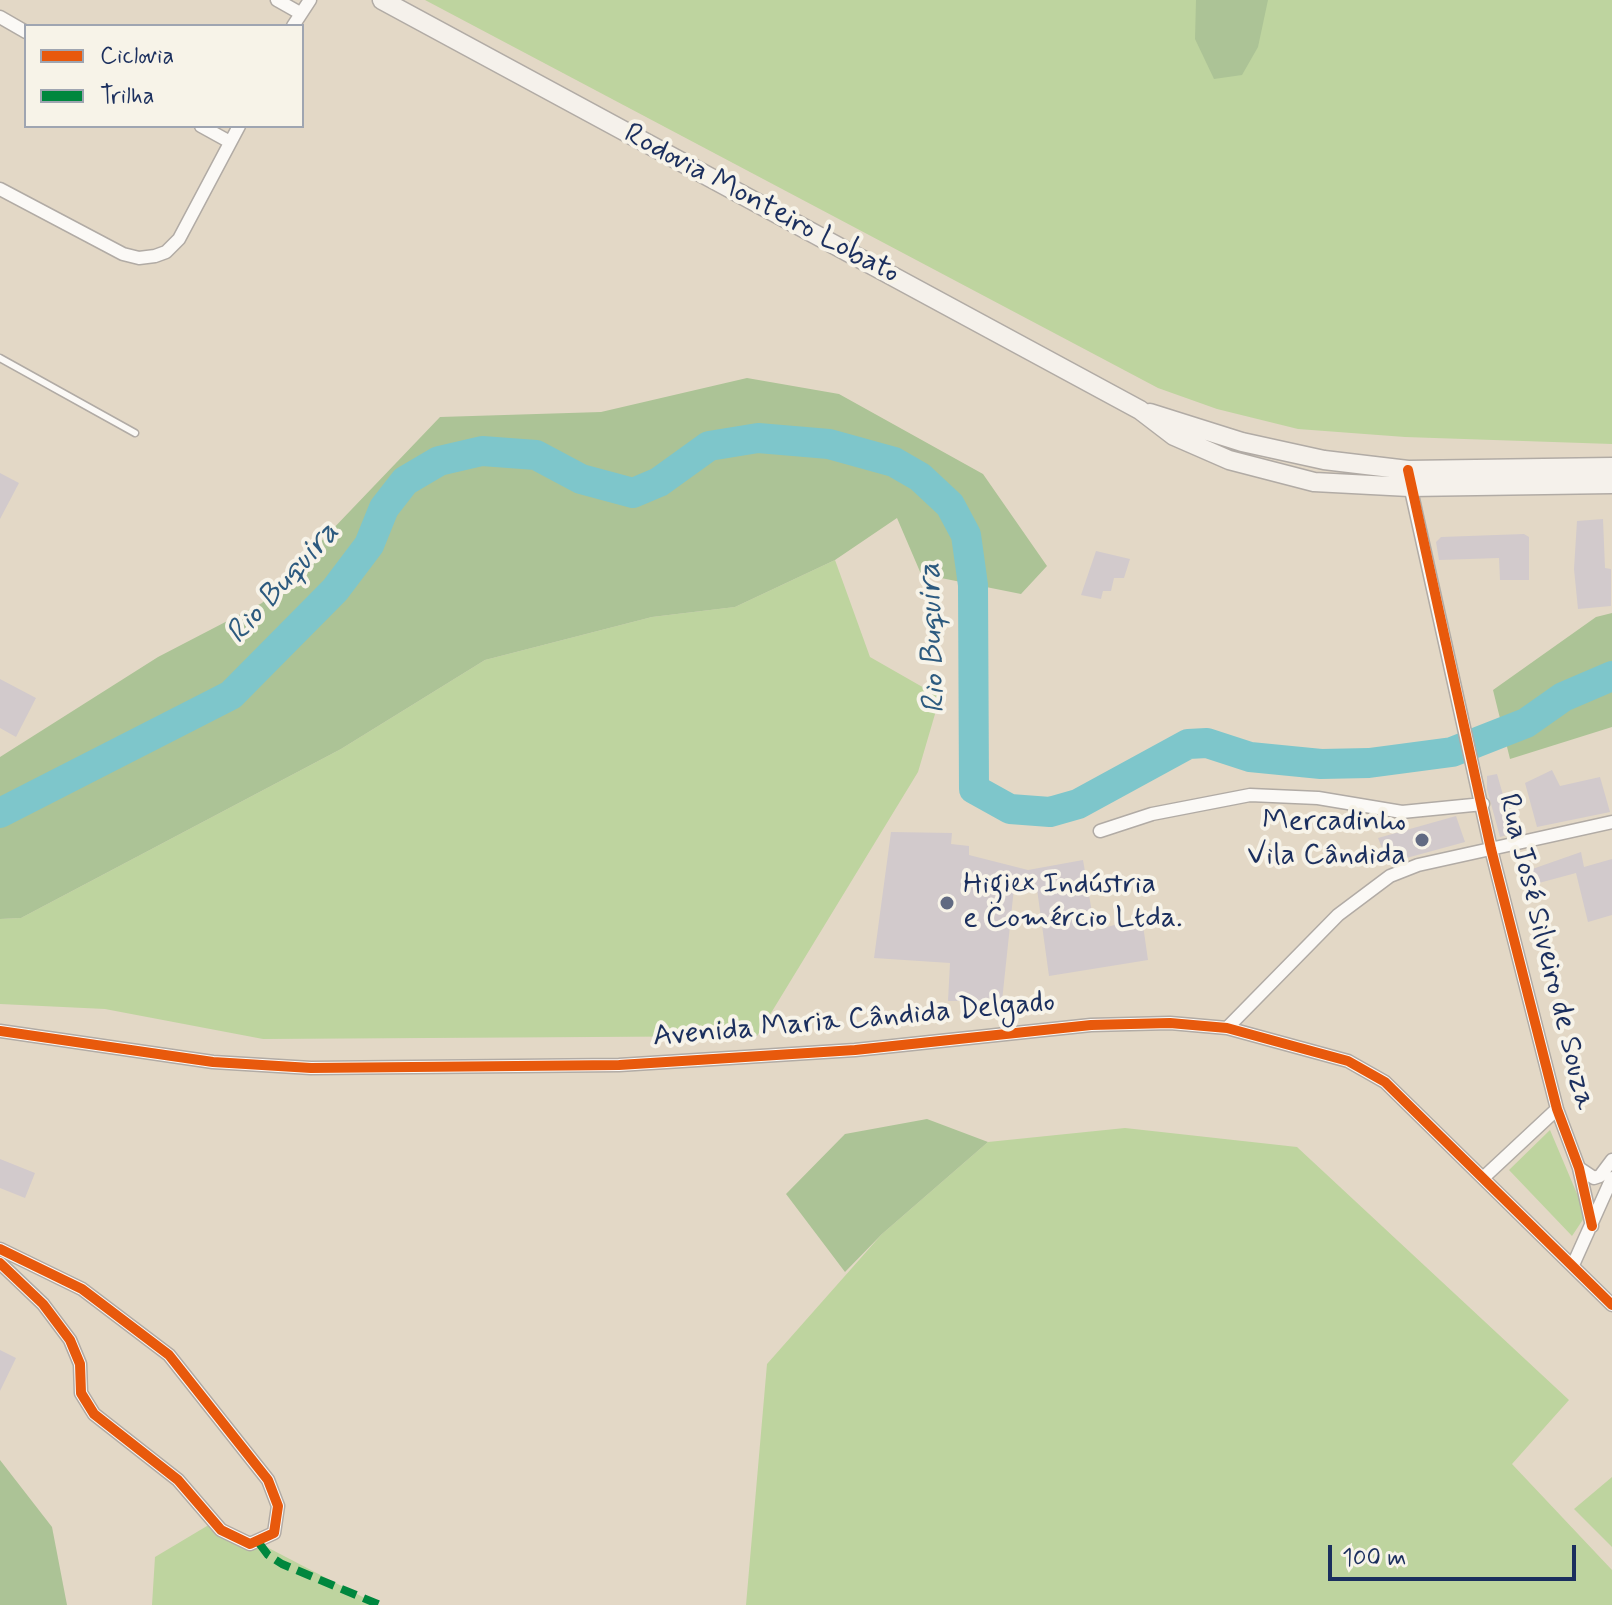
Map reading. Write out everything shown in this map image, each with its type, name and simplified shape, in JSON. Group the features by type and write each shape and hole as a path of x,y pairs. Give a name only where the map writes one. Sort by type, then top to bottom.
{"main road":[{"name":"Rodovia Monteiro Lobato","path":"382,0 1140,410 1256,445 1409,478 1612,484"},
{"name":"Rodovia Monteiro Lobato","path":"1409,478 1612,467"}],"street":[{"path":"277,0 300,13"},
{"path":"294,24 310,0"},
{"path":"0,17 24,31"},
{"path":"205,128 230,142"},
{"path":"0,189 123,254 139,258 155,256 166,252 179,239 238,128"},
{"name":"Rua José Silveiro de Souza","path":"1409,478 1491,849 1557,1109 1579,1168 1592,1226"},
{"path":"1100,831 1152,814 1250,795 1318,798 1402,812 1483,804"},
{"path":"1227,1028 1313,939 1366,892 1390,876 1418,865 1612,822"},
{"name":"Avenida Maria Cândida Delgado","path":"0,1031 213,1062 358,1068 619,1065 855,1050 1091,1025 1170,1023 1227,1028 1348,1061 1385,1082 1612,1305"},
{"path":"1483,1178 1557,1109"},
{"path":"1579,1168 1594,1178 1600,1176 1612,1160"},
{"path":"1573,1265 1612,1178"},
{"path":"0,1249 82,1289 169,1355 268,1480 278,1506 274,1533 250,1544 221,1530 178,1480 94,1414 81,1393 80,1364 70,1340 43,1304 0,1263"}],"lane":[{"path":"0,358 135,433"}],"green space":[{"path":"425,0 1612,0 1612,444 1405,437 1298,429 1217,409 1158,388"},
{"path":"1196,0 1268,0 1258,47 1242,75 1214,79 1195,39"},
{"path":"747,378 839,394 983,474 1047,566 1021,594 921,574 897,518 835,560 735,607 652,617 485,660 341,749 21,918 0,919 0,757 158,657 262,603 440,417 601,412"},
{"path":"835,560 870,657 940,697 918,772 757,1036 263,1039 105,1009 0,1004 0,919 21,918 341,749 485,660 652,617 735,607"},
{"path":"1612,613 1612,727 1510,759 1493,690 1596,617"},
{"path":"927,1119 988,1142 882,1234 845,1272 786,1194 845,1134"},
{"path":"1125,1128 1297,1147 1569,1400 1512,1464 1612,1570 1612,1605 746,1605 767,1364 882,1234 988,1142"},
{"path":"1550,1130 1586,1215 1572,1236 1509,1170"},
{"path":"0,1460 52,1527 67,1605 0,1605"},
{"path":"1612,1477 1612,1547 1574,1509"},
{"path":"212,1523 259,1543 378,1605 152,1605 155,1557"}],"building":[{"path":"0,473 19,483 0,519"},
{"path":"1603,519 1605,568 1611,569 1611,606 1578,609 1574,569 1577,521"},
{"path":"1524,534 1529,537 1529,580 1500,580 1499,558 1439,560 1436,542 1441,537"},
{"path":"1096,551 1130,559 1124,578 1114,578 1111,591 1103,591 1101,599 1081,595"},
{"path":"0,679 36,698 16,737 0,728"},
{"path":"1552,770 1560,786 1600,777 1610,812 1537,827 1525,783"},
{"path":"1497,774 1514,833 1500,837 1487,789 1487,776"},
{"name":"Mercadinho Vila Cândida","path":"1456,816 1465,842 1388,863 1378,838"},
{"name":"Higiex Indústria e Comércio Ltda.","path":"891,832 952,833 951,844 969,846 969,855 1028,870 1083,860 1095,930 1142,918 1148,960 1049,976 1037,889 1014,888 1002,1001 948,1001 950,963 874,958"},
{"path":"1581,852 1584,867 1612,859 1612,915 1588,922 1576,873 1524,887 1521,873"},
{"path":"0,1159 35,1173 25,1198 0,1188"},
{"path":"0,1350 16,1358 0,1391"}],"waterway":[{"name":"Rio Buquira","path":"0,813 231,695 335,590 369,545 384,508 405,481 439,461 482,451 536,455 581,479 633,493 659,482 709,446 758,438 829,444 894,462 920,477 950,505 966,535 973,585 974,789 1010,809 1050,812 1078,804 1188,744 1207,743 1250,757 1321,764 1369,763 1452,752 1526,723 1563,697 1612,676"}],"marked path":[{"path":"259,1543 268,1555 282,1564 380,1605"}],"cycle path":[{"path":"1408,470 1491,849 1557,1109 1579,1168 1592,1226"},
{"path":"0,1031 213,1062 311,1068 619,1065 855,1050 1091,1025 1170,1023 1227,1028 1348,1061 1385,1082 1612,1305"},
{"path":"0,1249 82,1289 169,1355 268,1480 278,1506 274,1533 250,1544 221,1530 178,1480 94,1414 81,1393 80,1364 70,1340 43,1304 0,1263"}],"place":[{"name":"Mercadinho Vila Cândida","path":"1422,840"},
{"name":"Higiex Indústria e Comércio Ltda.","path":"947,903"}]}
